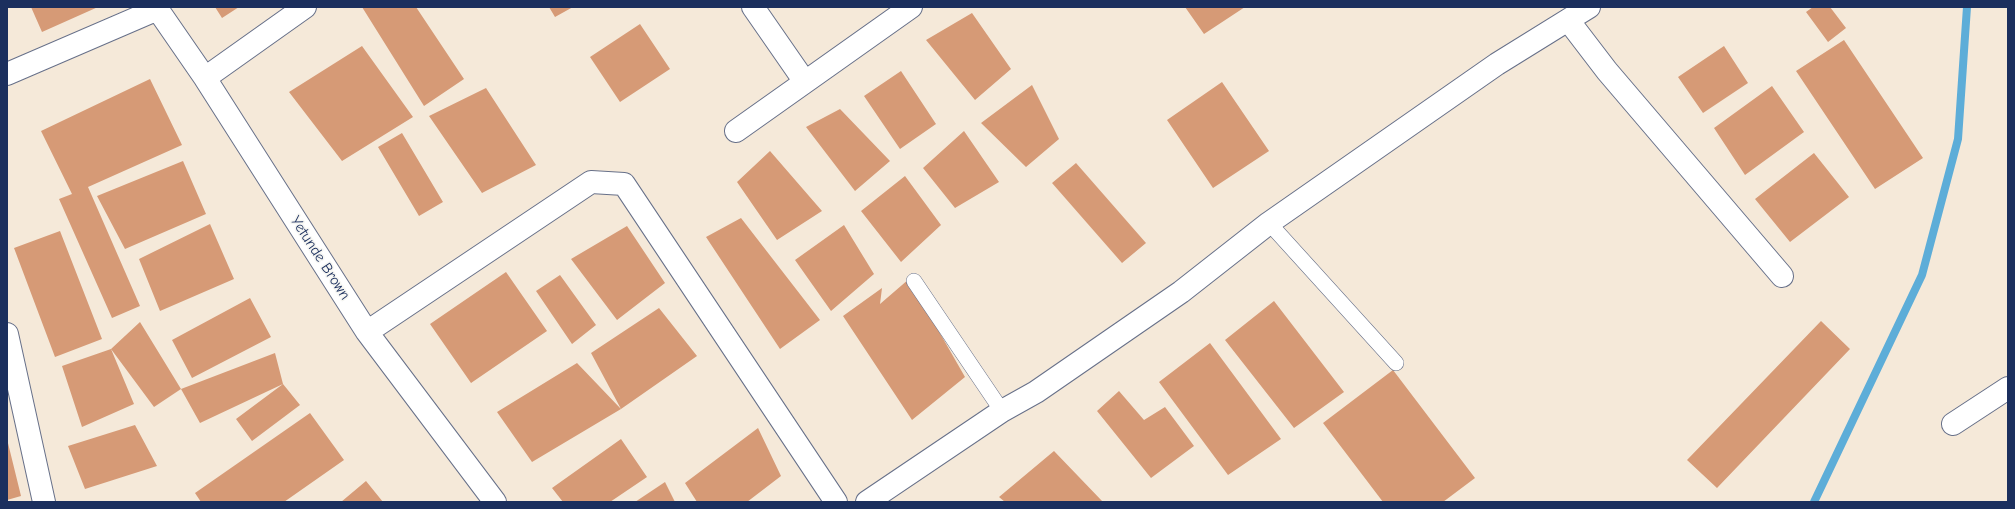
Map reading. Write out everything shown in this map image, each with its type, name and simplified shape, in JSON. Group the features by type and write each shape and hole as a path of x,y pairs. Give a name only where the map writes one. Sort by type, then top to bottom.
{"street":[{"path":"205,78 305,7"},
{"path":"753,7 805,82"},
{"path":"736,131 912,7"},
{"path":"867,502 1002,411 1036,392 1181,292 1269,223 1497,64 1589,7"},
{"path":"7,74 157,8"},
{"name":"Yetunde Brown","path":"157,8 205,78 367,332 494,502"},
{"path":"1568,20 1607,71 1782,276"},
{"path":"367,332 591,182 624,184 836,502"},
{"path":"7,334 44,502"},
{"path":"1953,424 2008,388"}],"lane":[{"path":"1269,223 1396,364"},
{"path":"914,281 1002,411"}],"building":[{"path":"31,7 98,7 42,32"},
{"path":"215,7 239,7 222,18"},
{"path":"362,7 416,7 464,79 424,106"},
{"path":"549,7 573,7 555,17"},
{"path":"1185,7 1245,7 1204,34"},
{"path":"1813,7 1830,7 1846,28 1828,42 1806,12"},
{"path":"972,13 1011,69 975,100 926,40"},
{"path":"640,24 670,69 620,102 590,57"},
{"path":"1844,40 1923,158 1875,189 1796,71"},
{"path":"362,46 413,117 342,161 289,92"},
{"path":"1724,46 1748,83 1703,113 1678,77"},
{"path":"901,71 936,124 900,149 864,96"},
{"path":"150,79 182,145 88,187 140,306 112,318 59,199 72,194 41,131"},
{"path":"1222,82 1269,151 1213,188 1167,120"},
{"path":"1032,85 1059,139 1026,167 981,123"},
{"path":"1772,86 1804,132 1745,175 1714,128"},
{"path":"486,88 536,165 482,193 429,116"},
{"path":"840,109 890,161 855,191 806,127"},
{"path":"964,131 999,182 955,208 923,168"},
{"path":"402,133 443,202 419,216 378,147"},
{"path":"770,151 822,211 777,240 737,182"},
{"path":"1814,153 1849,197 1790,242 1755,199"},
{"path":"183,161 206,214 125,249 97,196"},
{"path":"1076,163 1146,243 1122,263 1052,183"},
{"path":"905,176 941,225 901,262 861,211"},
{"path":"741,218 820,320 780,349 706,237"},
{"path":"210,224 234,279 160,311 139,259"},
{"path":"844,225 874,274 831,311 795,260"},
{"path":"627,226 665,283 617,320 571,259"},
{"path":"60,231 102,339 55,357 14,248"},
{"path":"506,272 547,331 471,383 430,324"},
{"path":"560,275 596,325 572,344 536,291"},
{"path":"909,279 965,377 912,420 843,316 882,288 880,304"},
{"path":"250,298 271,337 192,378 172,340"},
{"path":"1274,301 1344,392 1294,428 1225,340"},
{"path":"659,308 697,356 621,409 591,353"},
{"path":"1821,321 1850,349 1717,488 1687,460"},
{"path":"140,322 181,389 154,407 111,349"},
{"path":"1210,343 1281,439 1228,475 1159,382"},
{"path":"111,349 134,404 82,427 62,366"},
{"path":"275,353 283,384 200,423 181,389"},
{"path":"577,363 621,409 532,462 497,412"},
{"path":"1393,370 1475,478 1443,502 1383,502 1323,423"},
{"path":"283,384 300,405 252,441 236,419"},
{"path":"1119,391 1144,420 1165,407 1194,446 1151,478 1097,411"},
{"path":"310,413 344,460 284,502 201,502 195,493"},
{"path":"135,425 157,466 85,489 68,446"},
{"path":"758,428 781,476 747,502 697,502 685,483"},
{"path":"7,439 21,496 7,500"},
{"path":"621,439 647,477 610,502 563,502 552,488"},
{"path":"1054,451 1103,502 1005,502 999,497"},
{"path":"366,481 383,502 341,502"},
{"path":"665,482 675,502 635,502"}],"waterway":[{"path":"1814,502 1922,275 1958,139 1967,7"}]}
